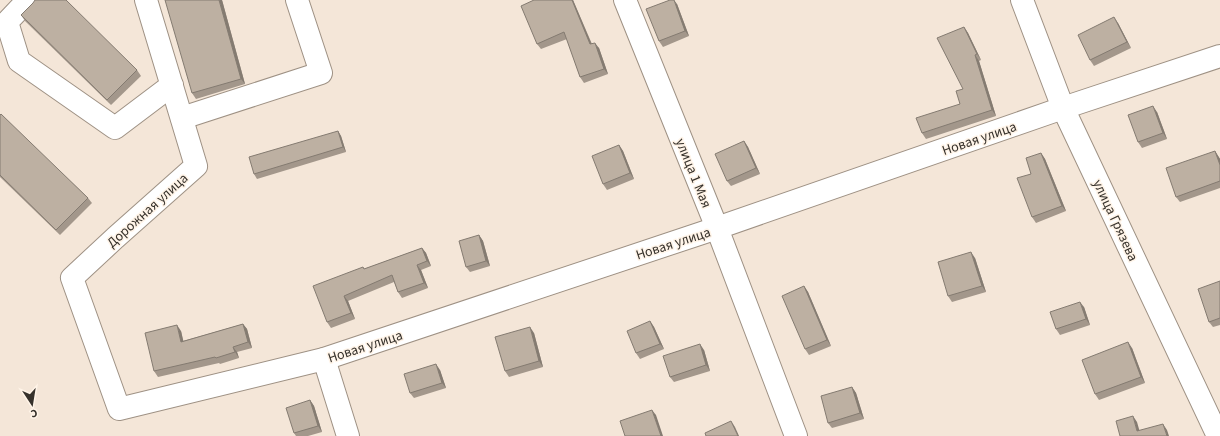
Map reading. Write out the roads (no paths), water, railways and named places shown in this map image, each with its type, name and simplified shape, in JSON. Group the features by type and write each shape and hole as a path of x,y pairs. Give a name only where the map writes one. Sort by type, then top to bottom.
{"street":[{"path":"28,0 7,22 19,61 115,128 172,85"},
{"name":"Дорожная улица","path":"119,409 72,278 196,166 146,0"},
{"path":"182,118 321,73 297,0"},
{"name":"улица 1 Мая","path":"625,0 717,228 796,436"},
{"name":"улица Грязева","path":"1022,0 1064,108 1218,436"},
{"name":"Новая улица","path":"119,409 324,359 717,228 1064,108 1220,56"},
{"path":"324,359 348,436"}]}
